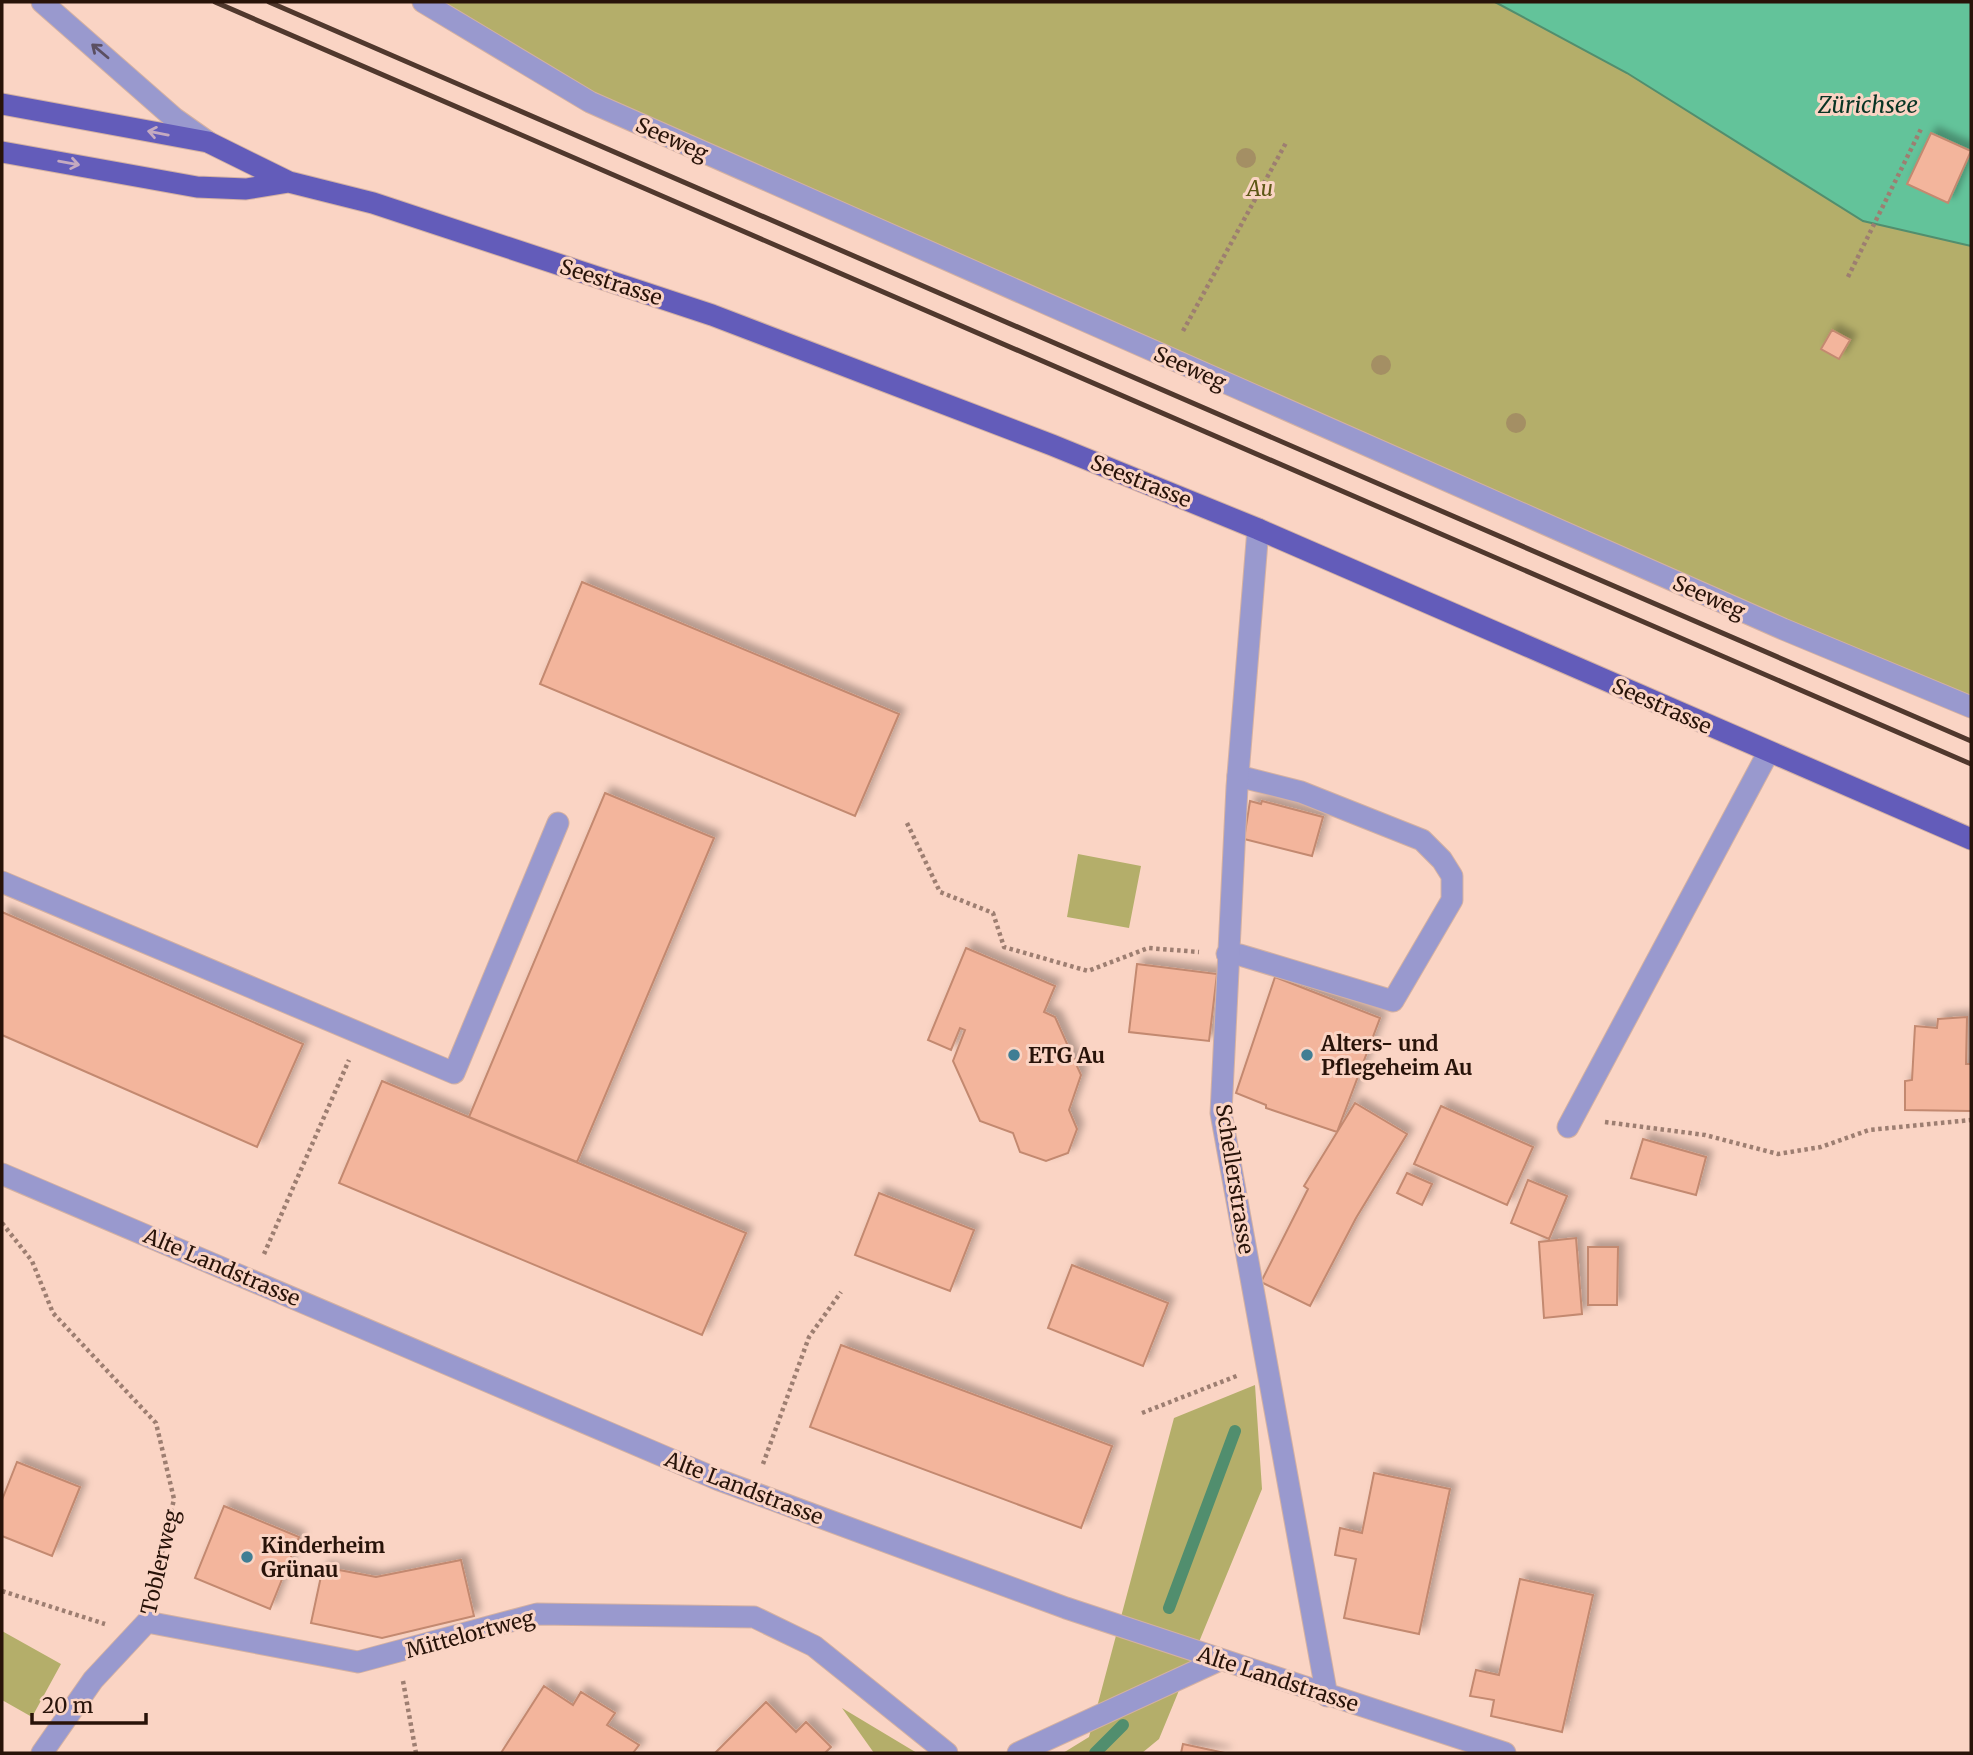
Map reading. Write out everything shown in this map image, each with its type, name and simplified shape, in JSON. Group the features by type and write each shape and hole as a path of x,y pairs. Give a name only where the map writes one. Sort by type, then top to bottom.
{"main road":[{"name":"Seestrasse","path":"2,104 208,142 289,182 373,203 712,315 1052,444 1258,529 1971,839"},
{"name":"Seestrasse","path":"2,152 197,187 246,189 289,182"}],"street":[{"path":"42,2 174,118 208,142"},
{"name":"Seeweg","path":"423,2 590,102 1783,629 1971,707"},
{"name":"Schellerstrasse","path":"1258,529 1238,776 1221,1113 1327,1696"},
{"path":"1568,1127 1768,753"},
{"path":"1227,954 1240,955 1393,1001 1452,900 1452,876 1422,840 1301,792 1238,776"},
{"path":"2,882 454,1073 558,823"},
{"name":"Alte Landstrasse","path":"2,1174 719,1480 1066,1608 1505,1753"},
{"name":"Mittelortweg","path":"147,1622 358,1662 537,1614 754,1617 814,1646 947,1753"},
{"name":"Toblerweg","path":"42,1753 93,1680 147,1622"},
{"path":"1018,1753 1220,1660"}],"path":[{"path":"1848,277 1921,129"},
{"path":"1161,355 1183,332 1287,141"},
{"path":"907,823 940,892 993,914 1004,947 1088,971 1148,948 1227,954"},
{"path":"261,1259 360,1033"},
{"path":"1587,1093 1593,1112 1607,1123 1705,1135 1779,1154 1821,1147 1869,1130 1971,1120"},
{"name":"Toblerweg","path":"2,1223 32,1261 53,1313 156,1423 174,1499 147,1622"},
{"path":"760,1471 809,1338 841,1292"},
{"path":"1142,1413 1266,1364"},
{"path":"2,1591 115,1626 147,1622"},
{"path":"398,1652 416,1753"}],"green space":[{"name":"Au","path":"423,2 1585,2 1971,201 1971,707 590,102"},
{"path":"1078,854 1141,866 1129,928 1067,917"},
{"path":"1255,1385 1262,1489 1159,1739 1142,1753 1063,1753 1089,1737 1174,1418"},
{"path":"2,1631 61,1664 32,1717 2,1700"},
{"path":"842,1708 917,1753 874,1753"}],"water":[{"name":"Zürichsee","path":"1495,2 1971,2 1971,246 1863,221 1627,73"}],"building":[{"path":"1931,133 1971,151 1948,203 1907,184"},
{"path":"1832,330 1850,340 1839,359 1821,349"},
{"path":"582,582 899,714 855,816 540,684"},
{"path":"605,793 714,838 577,1162 469,1117"},
{"path":"1250,801 1261,804 1262,801 1323,817 1312,856 1244,839"},
{"path":"2,912 303,1044 257,1147 2,1035"},
{"name":"ETG Au","path":"966,948 1055,986 1044,1012 1055,1017 1081,1075 1069,1110 1077,1129 1068,1153 1046,1161 1020,1152 1013,1133 980,1121 953,1061 965,1030 960,1028 951,1050 928,1040"},
{"path":"1137,964 1217,974 1209,1041 1129,1032"},
{"name":"Alters- und Pflegeheim Au","path":"1275,977 1380,1018 1337,1132 1266,1108 1266,1105 1236,1093"},
{"path":"1967,1017 1966,1064 1971,1064 1971,1111 1905,1110 1905,1081 1912,1080 1915,1026 1937,1028 1938,1019"},
{"path":"382,1081 746,1233 702,1335 339,1183"},
{"path":"1355,1103 1407,1134 1356,1218 1310,1306 1261,1282 1308,1189 1304,1186"},
{"path":"1441,1106 1533,1147 1507,1205 1414,1164"},
{"path":"1643,1139 1706,1157 1696,1195 1631,1178"},
{"path":"1407,1173 1432,1184 1422,1205 1397,1193"},
{"path":"1528,1180 1567,1196 1549,1239 1511,1223"},
{"path":"879,1193 974,1230 950,1291 855,1255"},
{"path":"1576,1238 1582,1314 1544,1318 1539,1242"},
{"path":"1588,1247 1618,1247 1617,1305 1588,1305"},
{"path":"1072,1265 1168,1303 1143,1366 1048,1328"},
{"path":"841,1345 1112,1446 1081,1528 810,1427"},
{"path":"17,1462 80,1487 52,1556 2,1536 2,1500"},
{"path":"1374,1473 1450,1489 1419,1634 1344,1618 1356,1559 1335,1555 1340,1528 1362,1533"},
{"name":"Kinderheim Grünau","path":"224,1506 299,1537 270,1609 195,1578"},
{"path":"461,1560 474,1616 382,1638 311,1623 323,1567 376,1577"},
{"path":"1520,1579 1593,1595 1562,1732 1491,1716 1494,1700 1470,1696 1476,1670 1499,1675"},
{"path":"544,1686 573,1705 581,1692 615,1713 607,1725 639,1745 633,1753 501,1753"},
{"path":"766,1702 796,1732 806,1722 831,1747 825,1753 715,1753"},
{"path":"1183,1744 1225,1753 1181,1753"}],"waterway":[{"path":"1169,1608 1235,1431"},
{"path":"1095,1753 1123,1725"}],"railway":[{"path":"215,2 1971,764"},
{"path":"269,2 1971,741"}],"place":[{"name":"ETG Au","path":"1014,1055"},
{"name":"Alters- und Pflegeheim Au","path":"1307,1055"},
{"name":"Kinderheim Grünau","path":"247,1557"}]}
